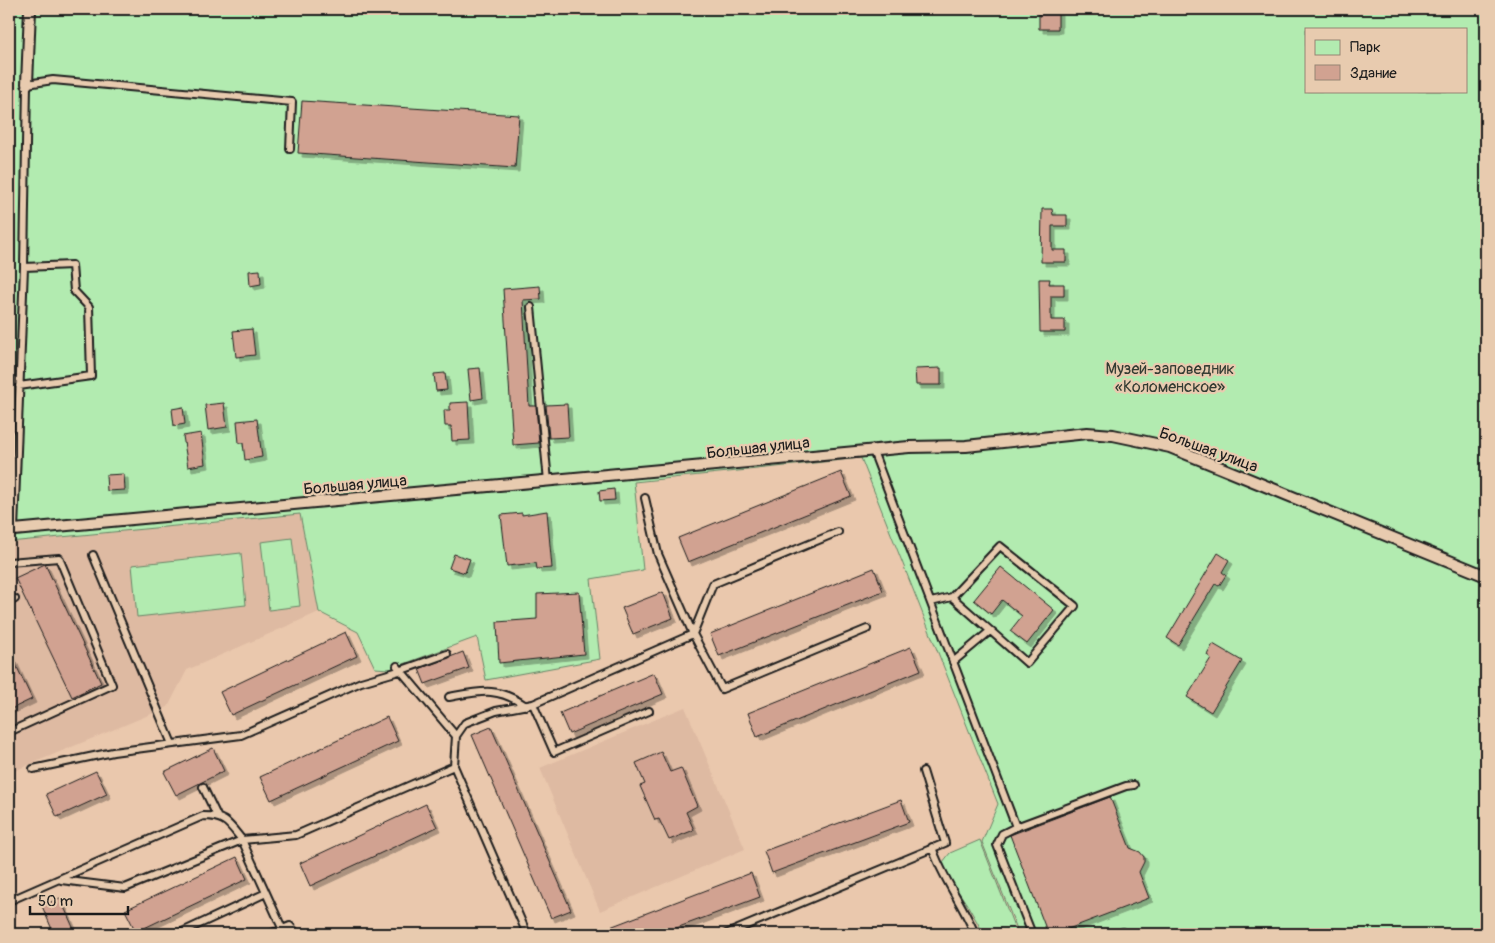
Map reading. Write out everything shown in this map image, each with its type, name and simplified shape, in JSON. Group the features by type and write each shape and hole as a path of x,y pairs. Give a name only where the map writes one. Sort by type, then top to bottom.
{"street":[{"path":"27,84 30,9"},
{"name":"Большая улица","path":"11,530 872,451 966,446 1087,433 1113,435 1170,447 1486,576"}],"lane":[{"path":"11,530 24,267 27,84 53,80 292,102 290,149"},
{"path":"19,386 91,376 89,307 74,291 72,265 24,267"},
{"path":"531,306 548,481"},
{"path":"872,451 1016,827"},
{"path":"645,498 658,554 693,634 722,689 867,629"},
{"path":"527,934 454,766 456,736 465,723 496,711 533,704 693,634 713,584 838,532"},
{"path":"931,602 952,597 1000,546 1075,606 1026,663 952,597"},
{"path":"93,555 172,744"},
{"path":"9,562 59,558 112,685 9,732"},
{"path":"953,662 990,631"},
{"path":"32,769 113,752 241,735 361,682 447,654"},
{"path":"398,669 456,736"},
{"path":"448,697 489,690 510,695 526,706"},
{"path":"533,704 554,752 649,711"},
{"path":"61,880 125,888 242,840 296,835 454,766"},
{"path":"726,934 945,842 923,771"},
{"path":"1032,934 997,845 1002,834 1126,786 1134,785"},
{"path":"203,787 217,816"},
{"path":"9,901 61,880 184,823 203,816 217,816 225,820 242,840 282,928"},
{"path":"932,847 938,866 968,915 975,934"},
{"path":"178,934 266,893"},
{"path":"270,934 290,926 297,934"}],"shaded area":[{"path":"300,514 319,612 187,670 168,707 9,773 9,542"},
{"path":"685,707 745,849 600,911 540,768"}],"green space":[{"name":"Музей-заповедник «Коломенское»","path":"9,9 1486,9 1486,934 1019,934 982,842 998,804 861,458 634,482 643,570 591,579 600,659 486,680 477,637 390,669 375,668 358,632 319,612 300,514 9,542"},
{"path":"292,538 300,606 269,610 261,542"},
{"path":"241,553 246,605 137,617 132,565"},
{"path":"980,840 1017,934 984,934 946,873 943,862 950,853"}],"building":[{"path":"1039,9 1058,9 1058,29 1039,29"},
{"path":"302,101 519,115 515,168 298,153"},
{"path":"1042,209 1052,209 1053,215 1067,215 1067,226 1052,226 1052,250 1066,250 1066,262 1041,262"},
{"path":"260,270 261,284 250,286 249,271"},
{"path":"1039,279 1050,279 1049,284 1064,284 1064,296 1051,296 1051,320 1065,320 1065,332 1040,332"},
{"path":"540,286 541,299 523,300 529,406 536,406 539,443 513,445 503,289"},
{"path":"252,329 255,355 236,357 233,331"},
{"path":"480,368 483,398 471,400 468,369"},
{"path":"941,368 941,385 916,385 915,369"},
{"path":"445,373 447,390 436,391 434,374"},
{"path":"468,402 470,440 452,441 451,426 445,426 444,410 450,410 450,403"},
{"path":"224,403 227,427 208,430 205,405"},
{"path":"567,404 569,437 549,438 546,405"},
{"path":"183,407 185,424 174,426 172,409"},
{"path":"257,419 262,457 245,460 243,443 239,443 237,421"},
{"path":"201,433 205,464 188,467 183,436"},
{"path":"841,472 851,496 688,562 678,538"},
{"path":"124,474 125,490 107,491 106,475"},
{"path":"614,489 615,500 600,501 599,491"},
{"path":"547,511 552,568 537,569 536,563 507,566 501,515 522,513 522,515"},
{"path":"1218,553 1229,560 1222,572 1226,575 1219,586 1215,584 1178,645 1167,638"},
{"path":"454,554 470,559 465,573 449,568"},
{"path":"45,564 101,683 72,697 15,578"},
{"path":"1001,567 1054,610 1027,644 1010,631 1022,616 1002,600 991,614 974,600"},
{"path":"874,568 883,591 719,656 710,634"},
{"path":"579,592 584,654 499,663 497,622 537,619 537,594"},
{"path":"663,592 673,618 633,634 622,608"},
{"path":"346,632 357,656 231,715 220,692"},
{"path":"1213,644 1242,661 1211,712 1187,697 1211,658 1207,655"},
{"path":"911,647 921,670 757,737 748,713"},
{"path":"9,650 32,699 9,710"},
{"path":"463,652 469,668 425,684 419,669"},
{"path":"654,673 663,694 569,734 560,713"},
{"path":"387,717 398,741 271,800 260,777"},
{"path":"491,727 571,910 551,918 472,735"},
{"path":"213,748 224,771 176,795 164,772"},
{"path":"661,752 670,772 681,768 697,806 686,812 694,830 669,840 659,819 655,820 640,786 645,784 636,763"},
{"path":"96,771 107,794 57,817 46,794"},
{"path":"1110,797 1130,848 1140,852 1144,857 1144,862 1139,872 1149,898 1055,934 1048,934 1010,835"},
{"path":"901,800 909,822 772,873 764,851"},
{"path":"426,804 437,827 310,886 300,863"},
{"path":"237,857 247,879 136,932 125,910"},
{"path":"751,873 760,897 660,934 592,934"},
{"path":"60,898 76,934 54,934 42,906"}]}
